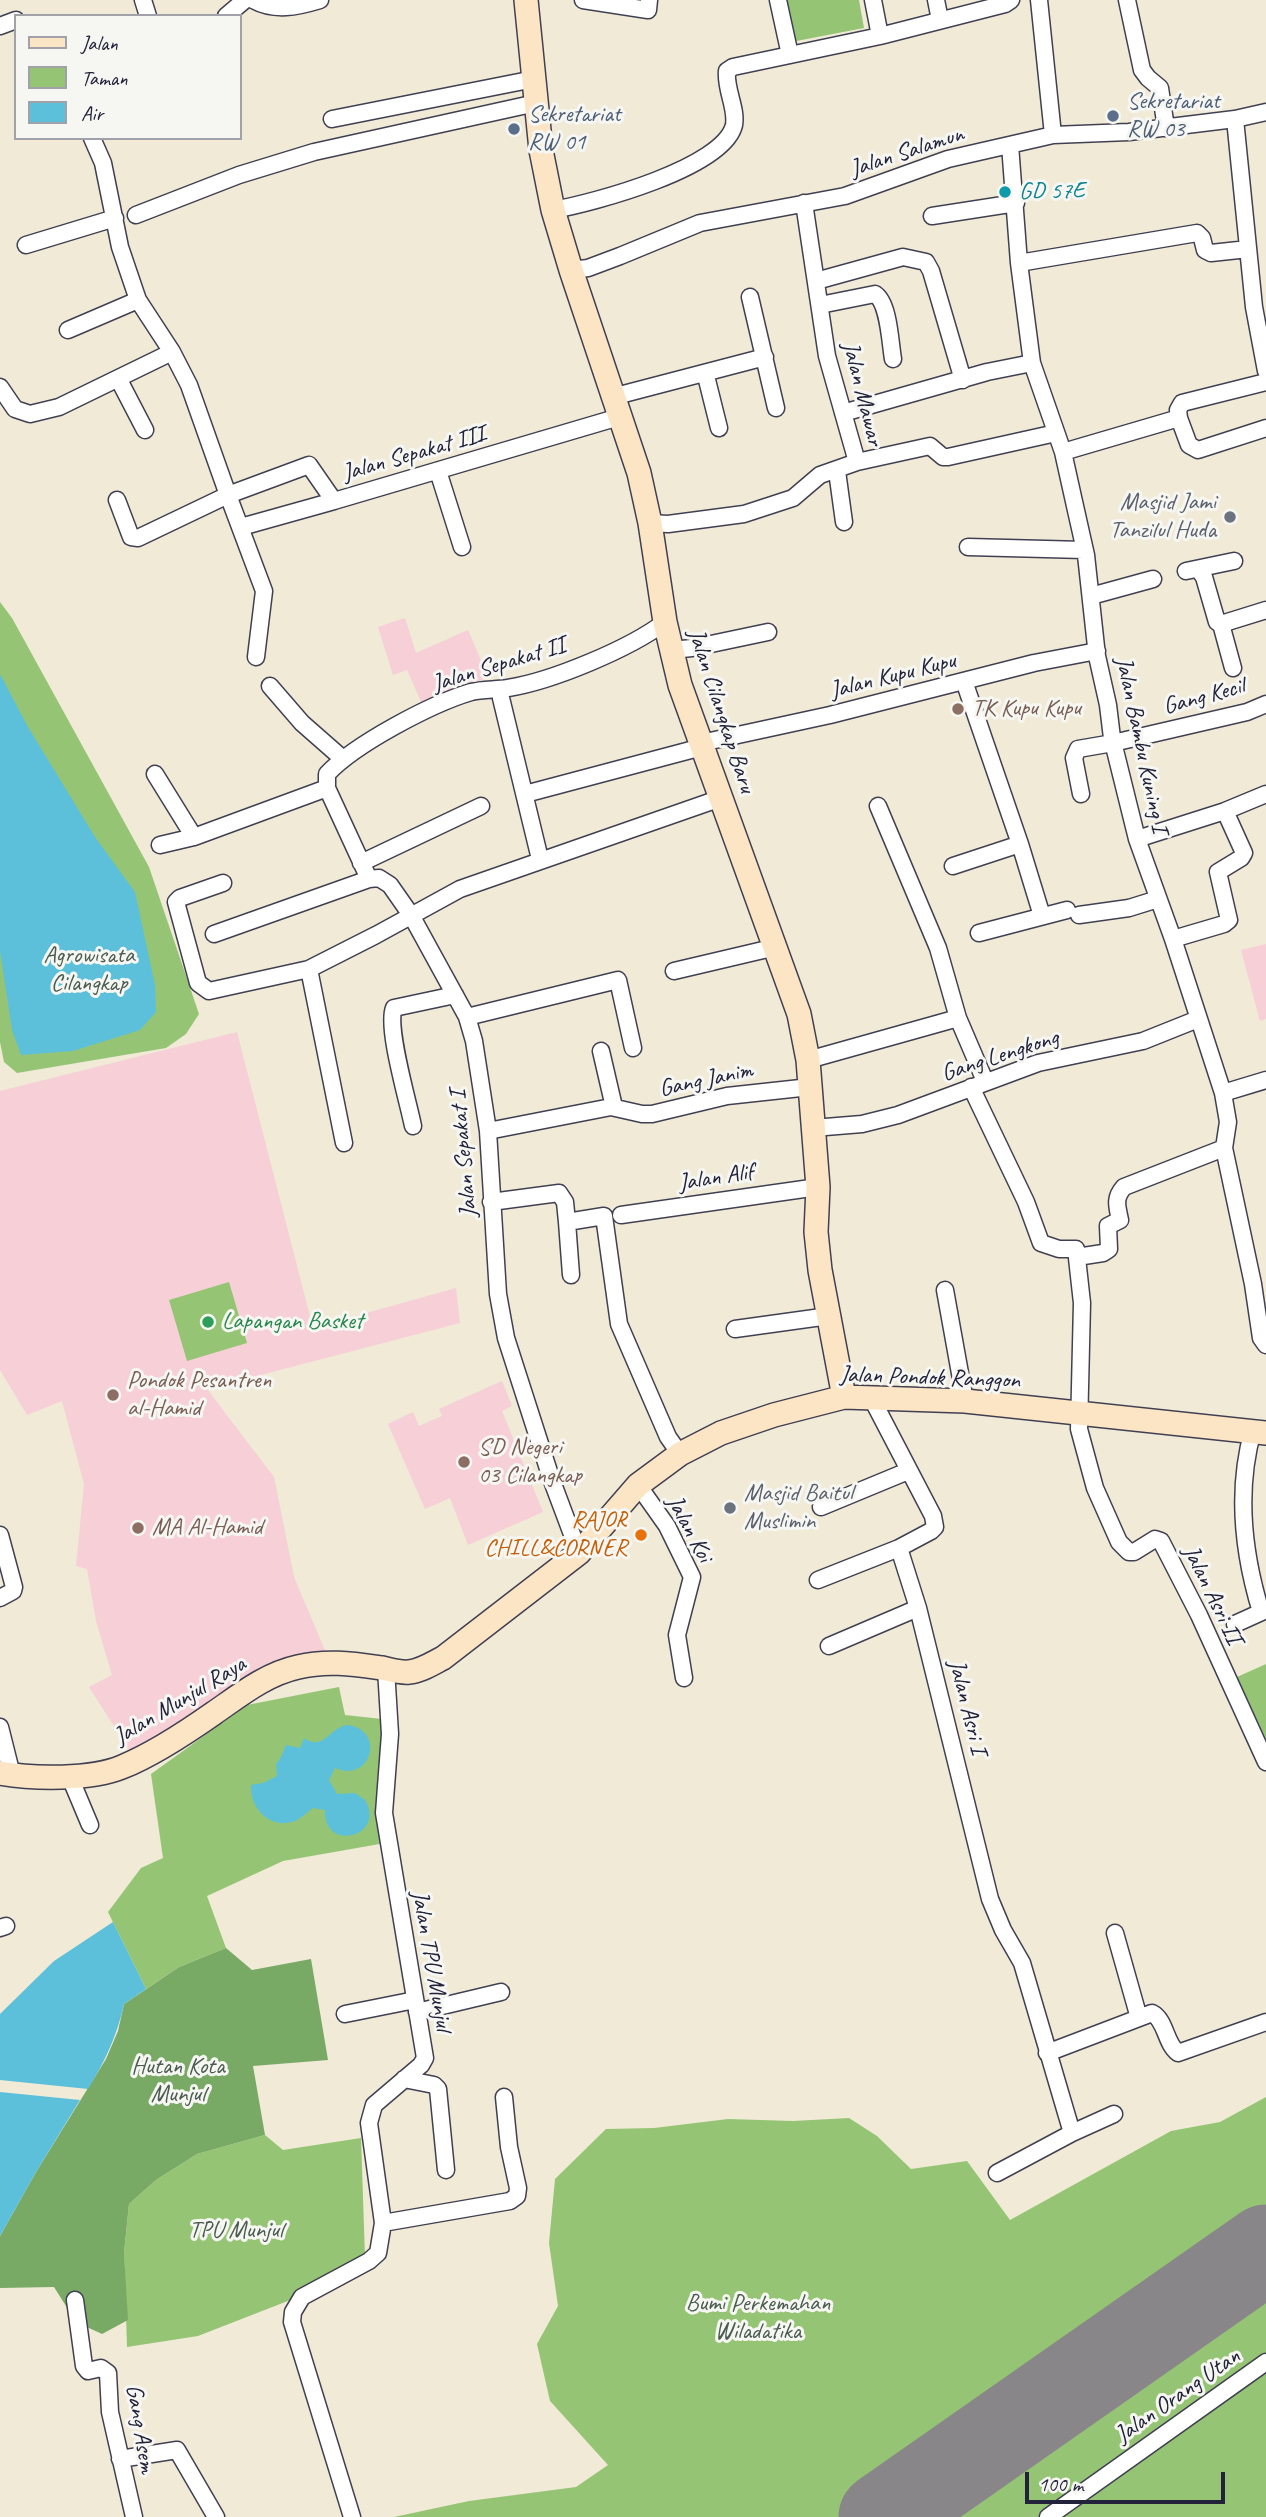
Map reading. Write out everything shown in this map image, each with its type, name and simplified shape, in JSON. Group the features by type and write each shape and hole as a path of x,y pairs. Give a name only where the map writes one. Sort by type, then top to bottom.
{"street":[{"path":"228,14 245,0"},
{"path":"253,0 265,7 287,8 320,0"},
{"name":"Jalan Cilangkap Baru","path":"526,0 541,150 553,210 639,473 650,523 665,622 680,685 799,1014 808,1060 818,1187 816,1232 820,1270 844,1397"},
{"path":"583,0 648,9 649,0"},
{"path":"778,0 790,55"},
{"path":"873,0 880,36"},
{"path":"936,0 940,20"},
{"path":"553,210 650,183 677,174 697,162 727,136 734,124 726,80 727,71 733,67 880,36 1005,4 1011,0"},
{"path":"1039,0 1053,135"},
{"path":"1127,0 1142,70 1160,88 1166,128"},
{"path":"332,120 534,79"},
{"path":"136,215 239,175 314,152 537,103"},
{"name":"Jalan Salamun","path":"571,270 588,268 700,223 845,196 948,159 1053,135 1166,128 1266,112"},
{"path":"1235,119 1248,249 1260,306 1266,371"},
{"path":"93,140 103,163 120,247 138,300 172,352 189,385 264,590 256,657"},
{"name":"Jalan Bambu Kuning I","path":"1010,145 1019,263 1032,363 1063,452 1084,550 1113,743 1137,839 1223,1093 1228,1122 1224,1148 1253,1284 1261,1338 1266,1345"},
{"name":"Jalan Mawar","path":"650,523 668,524 744,514 793,498 820,475 857,462 827,356 804,203"},
{"path":"932,216 1016,203"},
{"path":"26,245 115,218"},
{"path":"1019,263 1198,233 1205,250 1211,254 1248,249"},
{"path":"816,281 903,257 926,262 932,271 963,380"},
{"path":"820,304 875,293 879,296 884,306 893,359"},
{"path":"750,297 776,408"},
{"path":"68,330 138,300"},
{"path":"0,387 6,411 30,414 59,407 172,352"},
{"path":"615,405 765,359"},
{"path":"615,405 765,359"},
{"path":"842,413 1032,363"},
{"path":"706,376 719,428"},
{"path":"118,380 145,430"},
{"path":"1266,382 1182,403 1178,410 1189,445 1198,450 1266,428"},
{"name":"Jalan Sepakat III","path":"228,495 309,465 334,501 438,471 615,405"},
{"path":"1063,452 1179,418"},
{"path":"857,462 930,446 943,457 948,457 1056,433"},
{"path":"438,471 463,548"},
{"path":"836,471 844,522"},
{"path":"117,500 128,531 134,539 228,495"},
{"path":"241,527 334,501"},
{"path":"968,547 1084,550"},
{"path":"1233,668 1221,624 1214,617 1204,577 1193,570 1234,561"},
{"path":"1091,596 1153,579"},
{"path":"1221,624 1266,610"},
{"name":"Jalan Sepakat II","path":"342,759 417,715 468,693 544,680 636,642 665,622"},
{"path":"671,650 768,632"},
{"name":"Jalan Kupu Kupu","path":"525,794 701,745 1097,650"},
{"path":"964,681 1042,916"},
{"path":"214,934 369,879 327,788 327,774 342,759 302,723 270,686"},
{"path":"501,698 540,855"},
{"name":"Gang Kecil","path":"1080,794 1074,758 1076,751 1247,712 1266,704"},
{"path":"155,774 194,837"},
{"path":"160,845 194,837 327,788"},
{"path":"1137,839 1225,811 1266,794"},
{"path":"223,883 180,898 176,902 198,983 209,990 309,969 460,888 721,798"},
{"path":"361,863 481,806"},
{"path":"878,806 938,948 978,1084 1041,1243 1059,1249 1076,1249 1082,1303 1078,1413"},
{"path":"1173,939 1224,924 1229,920 1218,872 1241,858 1244,853 1225,811"},
{"path":"953,866 1020,844"},
{"name":"Jalan Sepakat I","path":"369,879 379,878 390,885 411,915 467,1017 474,1041 488,1131 498,1294 506,1338 552,1481 579,1553"},
{"path":"979,933 1042,916 1129,908 1158,899"},
{"path":"674,971 776,947"},
{"path":"309,969 344,1143"},
{"path":"467,1017 618,980 633,1048"},
{"path":"414,1125 394,1036 392,1013 394,1008 454,995"},
{"path":"808,1060 958,1017"},
{"name":"Gang Lengkong","path":"813,1128 862,1124 898,1115 1038,1063 1143,1041 1198,1019"},
{"path":"601,1051 614,1107"},
{"path":"1223,1093 1266,1080"},
{"name":"Gang Janim","path":"488,1131 614,1107 652,1114 727,1096 810,1087"},
{"path":"1077,1257 1103,1253 1109,1249 1108,1226 1120,1220 1116,1202 1117,1195 1124,1187 1224,1148"},
{"name":"Jalan Alif","path":"567,1223 818,1187"},
{"path":"491,1202 558,1193 565,1202 571,1275"},
{"path":"612,1216 619,1324 668,1437 680,1454"},
{"path":"945,1290 965,1401"},
{"path":"735,1329 829,1316"},
{"name":"Jalan Pondok Ranggon","path":"386,1669 409,1672 443,1658 579,1553 638,1485 680,1454 721,1433 774,1415 844,1397 965,1401 1260,1431"},
{"path":"818,1580 899,1548 935,1527 933,1516 872,1399"},
{"name":"Jalan Asri II","path":"1078,1413 1079,1429 1095,1488 1119,1542 1129,1552 1134,1552 1155,1539 1161,1541 1199,1615 1266,1762"},
{"path":"1235,1625 1264,1611 1248,1558 1242,1515 1249,1444 1260,1431"},
{"path":"821,1507 908,1471"},
{"name":"Jalan Koi","path":"638,1485 667,1526 692,1577 677,1635 684,1678"},
{"path":"0,1535 14,1587 9,1594 0,1598"},
{"name":"Jalan Asri I","path":"899,1548 918,1608 990,1899 1003,1930 1022,1963 1072,2133"},
{"path":"829,1646 918,1608"},
{"name":"Jalan Munjul Raya","path":"6,1774 69,1775 101,1773 121,1768 279,1672 332,1661 386,1669"},
{"name":"Jalan TPU Munjul","path":"352,2517 292,2322 293,2312 302,2297 369,2261 378,2253 383,2223 369,2123 370,2113 374,2105 425,2058 384,1813 390,1734 386,1669"},
{"path":"0,1727 6,1774"},
{"path":"69,1775 90,1825"},
{"path":"1115,1933 1139,2018"},
{"path":"345,2014 501,1992"},
{"path":"1047,2053 1152,2013 1156,2014 1172,2048 1178,2053 1266,2022"},
{"path":"404,2079 434,2085 438,2089 446,2170"},
{"path":"383,2223 510,2201 517,2196 504,2097"},
{"path":"997,2173 1114,2114"},
{"name":"Gang Asem","path":"75,2300 85,2369 88,2371 101,2368 108,2373 110,2412 134,2517"},
{"name":"Jalan Orang Utan","path":"1048,2517 1266,2362"},
{"path":"120,2459 177,2450 216,2517"}],"shaded area":[{"path":"405,618 416,653 468,630 488,677 423,706 407,670 393,675 378,627"},
{"path":"1266,944 1266,1019 1260,1021 1241,950"},
{"name":"Pondok Pesantren al-Hamid","path":"237,1032 313,1328 456,1288 460,1323 207,1389 274,1477 294,1577 330,1662 292,1667 135,1759 89,1687 112,1675 96,1621 87,1569 76,1566 84,1484 62,1401 27,1415 0,1370 0,1091"},
{"name":"SD Negeri 03 Cilangkap","path":"502,1381 512,1406 502,1411 543,1512 468,1545 450,1498 425,1509 388,1424 413,1412 419,1426 442,1416 439,1409"}],"green space":[{"path":"778,0 859,0 864,28 786,43"},
{"name":"Agrowisata Cilangkap","path":"0,602 12,618 149,867 199,1014 186,1034 166,1048 17,1073 4,1062 0,1042"},
{"name":"Lapangan Basket","path":"229,1282 247,1343 187,1361 169,1300"},
{"path":"1266,1664 1266,1739 1237,1677"},
{"name":"Hutan Kota Munjul","path":"339,1687 345,1715 382,1719 379,1810 391,1842 283,1861 207,1896 226,1948 179,1967 146,1989 108,1912 141,1868 163,1858 151,1774 247,1705"},
{"name":"Hutan Kota Munjul","path":"226,1948 252,1970 311,1959 328,2060 253,2066 265,2135 197,2154 156,2180 129,2204 124,2253 128,2320 102,2334 76,2322 54,2287 0,2288 0,2236 106,2059 118,2031 124,2004 179,1967"},
{"name":"Bumi Perkemahan Wiladatika","path":"1266,2097 1266,2517 394,2517 469,2501 576,2487 608,2465 550,2401 537,2344 558,2306 549,2243 555,2179 606,2129 654,2128 728,2119 793,2121 849,2118 877,2136 911,2169 967,2161 1010,2220 1171,2131 1220,2122"},
{"name":"TPU Munjul","path":"265,2135 283,2150 361,2138 365,2257 298,2297 198,2336 127,2347 124,2253 129,2204 156,2180 197,2154"}],"water":[{"name":"Agrowisata Cilangkap","path":"0,674 28,727 95,837 135,892 155,985 156,1012 140,1030 73,1051 21,1055 12,1030 0,951"},
{"path":"347,1725 359,1729 367,1736 370,1754 358,1769 348,1771 335,1768 329,1780 337,1794 355,1793 365,1800 370,1813 368,1823 361,1831 352,1835 334,1832 327,1823 325,1810 313,1808 298,1820 286,1823 277,1823 263,1815 254,1802 251,1785 277,1776 276,1764 286,1745 300,1748 304,1738 311,1742 321,1741"},
{"path":"113,1922 146,1989 124,2004 110,2048 88,2089 0,2080 0,2014 54,1961"},
{"path":"0,2092 80,2100 0,2236"}],"runway":[{"path":"883,2517 1266,2249"}],"place":[{"name":"Sekretariat RW 03","path":"1113,116"},
{"name":"Sekretariat RW 01","path":"514,129"},
{"name":"GD 57E","path":"1005,192"},
{"name":"Masjid Jami Tanzilul Huda","path":"1230,517"},
{"name":"TK Kupu Kupu","path":"958,709"},
{"name":"Lapangan Basket","path":"208,1322"},
{"name":"Pondok Pesantren al-Hamid","path":"113,1395"},
{"name":"SD Negeri 03 Cilangkap","path":"464,1462"},
{"name":"Masjid Baitul Muslimin","path":"730,1508"},
{"name":"MA Al-Hamid","path":"138,1528"},
{"name":"RAJOR CHILL&CORNER","path":"641,1535"}]}
